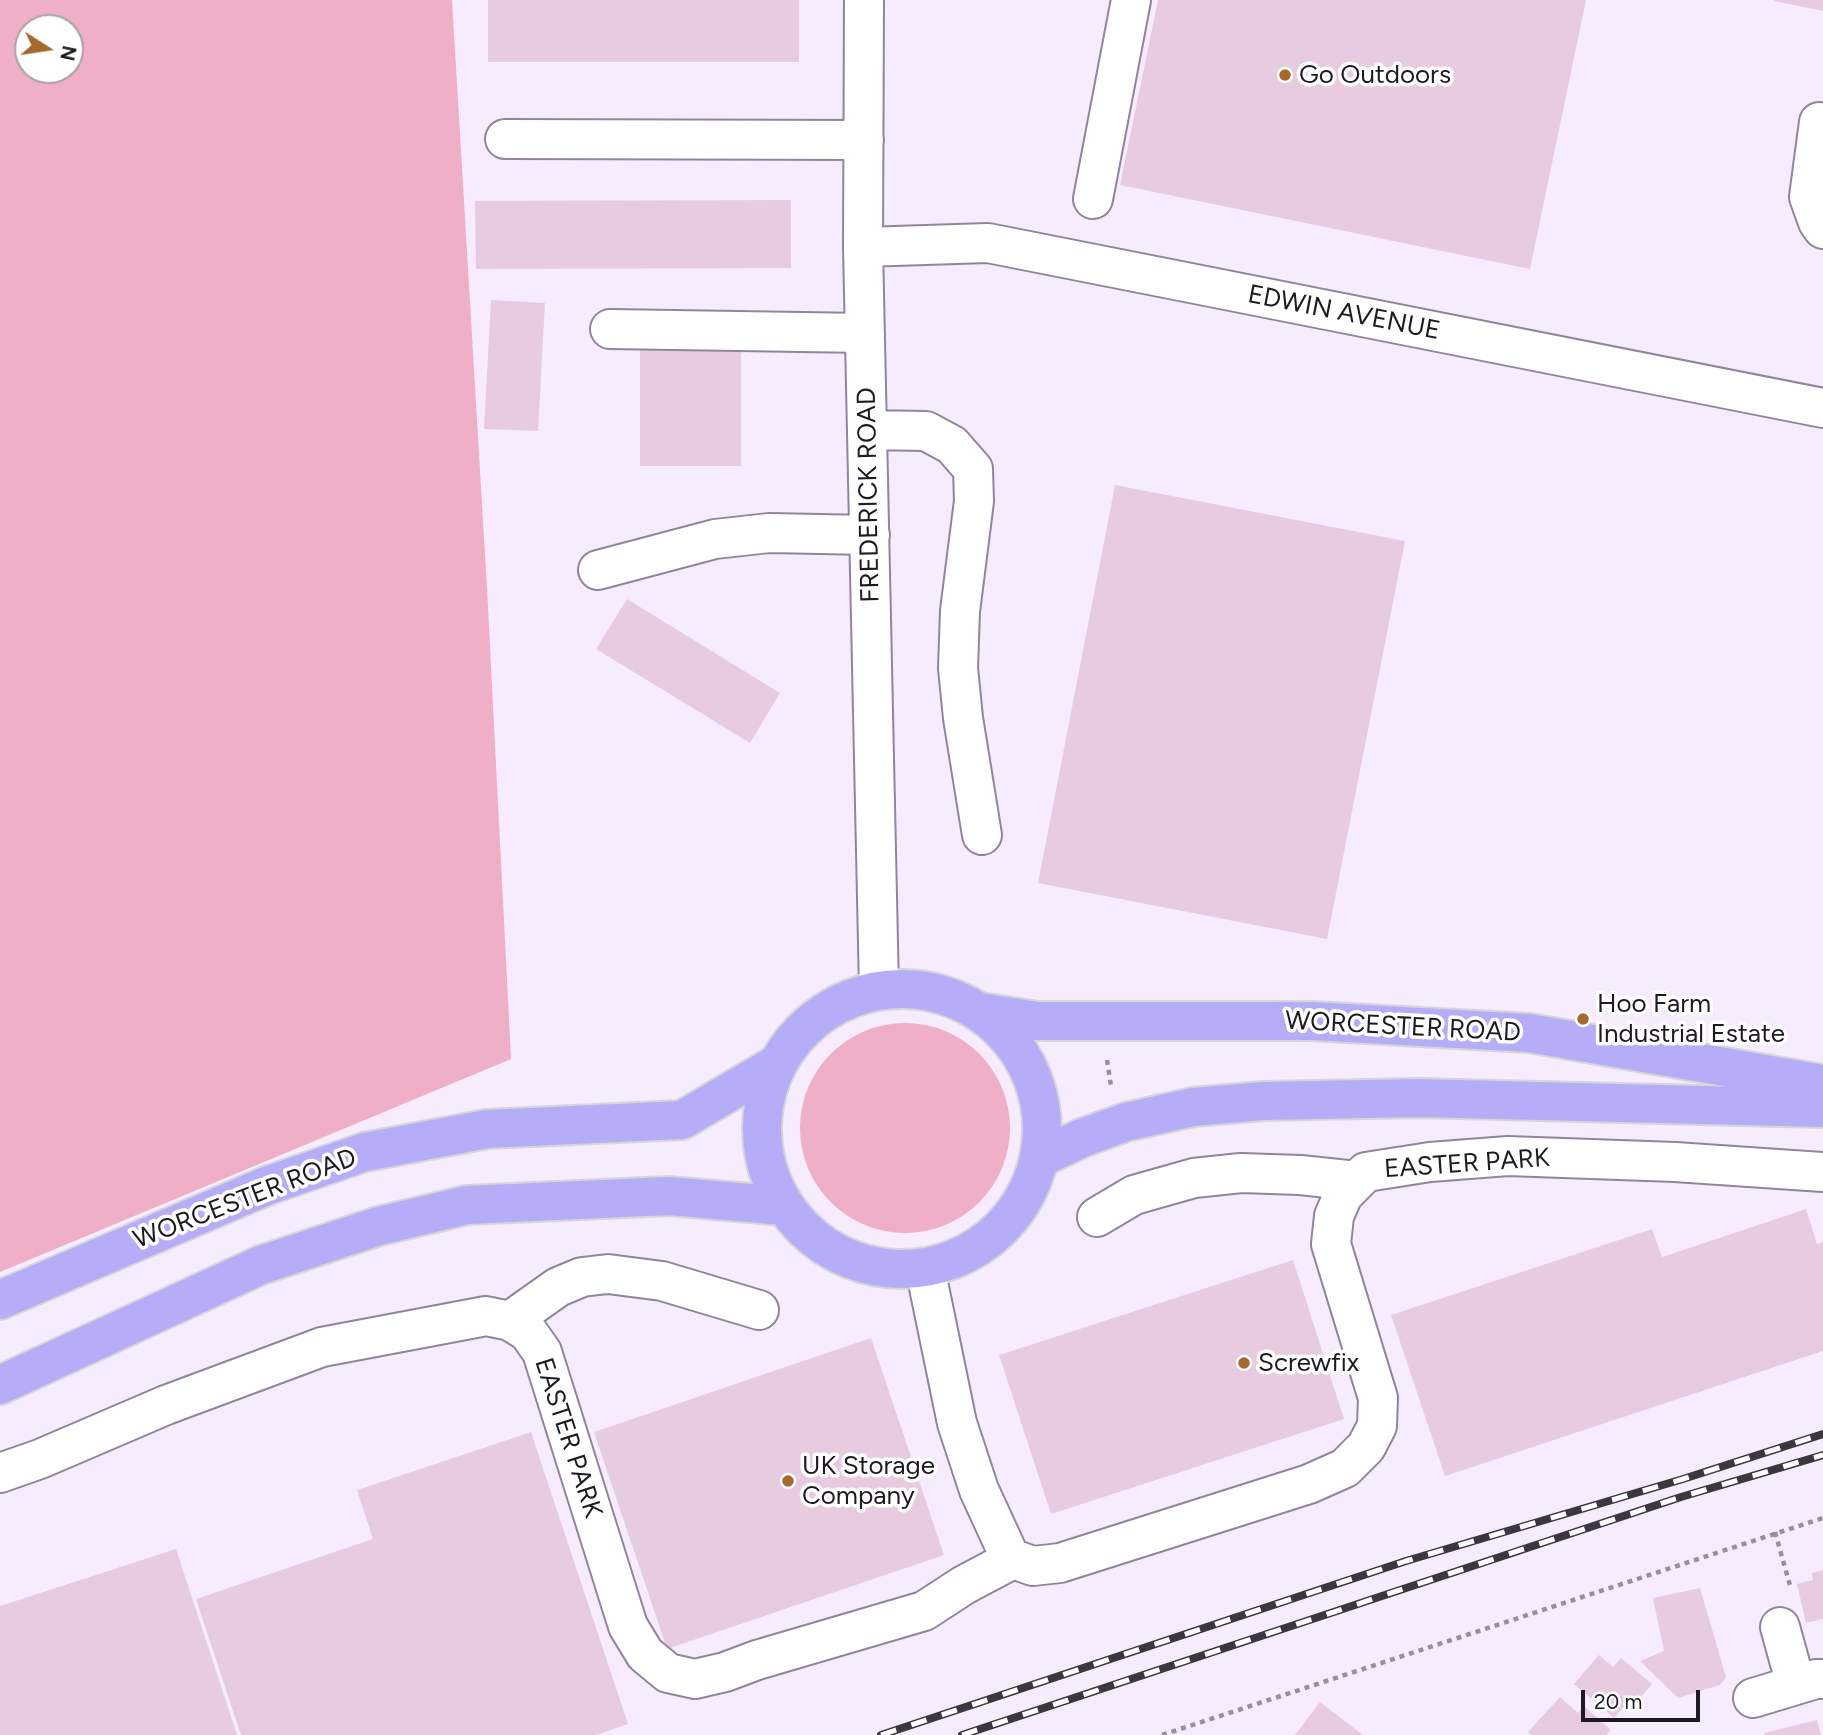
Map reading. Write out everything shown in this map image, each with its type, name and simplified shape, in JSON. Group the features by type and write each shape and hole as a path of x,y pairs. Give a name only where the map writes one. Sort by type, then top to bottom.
{"highway":[{"name":"WORCESTER ROAD","path":"879,990 932,991 980,1012 1009,1038 1030,1071 1041,1108 1045,1135 1040,1158 1033,1180 1010,1219 976,1249 951,1261 925,1268 898,1270 872,1266 838,1254 808,1234 785,1206 769,1173 762,1137 765,1100 777,1065 797,1036 823,1013 851,998 879,990"},
{"name":"WORCESTER ROAD","path":"980,1012 1037,1021 1312,1021 1529,1032 1823,1084"},
{"name":"WORCESTER ROAD","path":"0,1300 269,1185 365,1152 487,1129 682,1120 777,1065"},
{"path":"1040,1158 1126,1122 1193,1107 1249,1102 1418,1097 1823,1108"},
{"path":"0,1385 261,1265 379,1226 467,1205 669,1196 785,1206"}],"street":[{"name":"FREDERICK ROAD","path":"864,0 863,247 879,990"},
{"path":"1093,199 1131,0"},
{"path":"1819,122 1809,197 1823,229"},
{"path":"505,138 864,140"},
{"name":"EDWIN AVENUE","path":"863,247 988,243 1823,408"},
{"path":"610,329 865,333"},
{"path":"867,430 926,431 952,445 973,469 974,501 960,611 958,668 963,718 982,835"},
{"path":"598,570 729,538 769,533 870,535"},
{"name":"EASTER PARK","path":"510,1321 528,1332 542,1352 628,1626 645,1654 668,1673 695,1679 924,1611 1013,1559 1033,1566 1060,1563 1296,1489 1345,1468 1366,1447 1377,1426 1378,1398 1331,1244 1334,1216 1343,1195 1366,1172 1396,1166 1508,1156 1675,1162 1823,1172"},
{"path":"1097,1217 1134,1195 1194,1178 1241,1172 1357,1181"},
{"path":"925,1268 957,1423 979,1490 1013,1559"},
{"path":"0,1472 40,1459 166,1405 322,1347 486,1316 510,1321 558,1287 582,1277 608,1274 662,1281 759,1310"},
{"path":"1753,1698 1809,1682 1780,1627"}],"path":[{"path":"1104,1020 1110,1083 1126,1122"},
{"path":"1162,1735 1823,1518"},
{"path":"1775,1532 1799,1616 1780,1627"}],"shaded area":[{"path":"0,0 452,0 487,588 511,1059 0,1272"},
{"path":"905,1023 945,1031 979,1054 1002,1088 1010,1128 1002,1168 979,1202 945,1225 905,1233 865,1225 831,1202 808,1168 800,1128 808,1088 831,1054 865,1031"}],"building":[{"path":"488,0 799,0 799,62 488,62"},
{"path":"1158,0 1586,0 1530,269 1120,185"},
{"path":"1823,0 1823,11 1774,1"},
{"path":"791,200 791,268 476,269 475,201"},
{"path":"491,300 545,303 538,431 484,429"},
{"path":"640,339 741,339 741,466 640,466"},
{"path":"1115,485 1405,541 1327,939 1038,883"},
{"path":"627,599 780,693 750,743 596,649"},
{"path":"1806,1209 1817,1244 1823,1242 1823,1351 1445,1476 1391,1315 1652,1229 1662,1257"},
{"path":"1293,1260 1344,1419 1051,1514 999,1355"},
{"path":"871,1338 944,1555 667,1649 594,1432"},
{"path":"531,1432 628,1724 596,1735 241,1735 196,1599 373,1539 357,1490"},
{"path":"176,1549 237,1735 0,1735 0,1606"},
{"path":"1823,1570 1823,1619 1806,1623 1797,1584 1813,1580 1812,1573"},
{"path":"1700,1588 1726,1677 1720,1685 1678,1698 1640,1661 1664,1651 1653,1598"},
{"path":"1599,1655 1613,1667 1621,1658 1652,1684 1633,1706 1628,1702 1614,1718 1574,1684"},
{"path":"1560,1697 1578,1713 1584,1706 1611,1730 1606,1735 1532,1735 1528,1732"},
{"path":"1320,1702 1363,1735 1295,1735"},
{"path":"1817,1720 1821,1735 1764,1733"}],"railway":[{"path":"881,1735 1406,1561 1683,1479 1823,1434"},
{"path":"962,1735 1681,1497 1823,1455"}],"place":[{"name":"Go Outdoors","path":"1285,75"},
{"name":"Hoo Farm Industrial Estate","path":"1583,1019"},
{"name":"Screwfix","path":"1244,1363"},
{"name":"UK Storage Company","path":"788,1481"}]}
